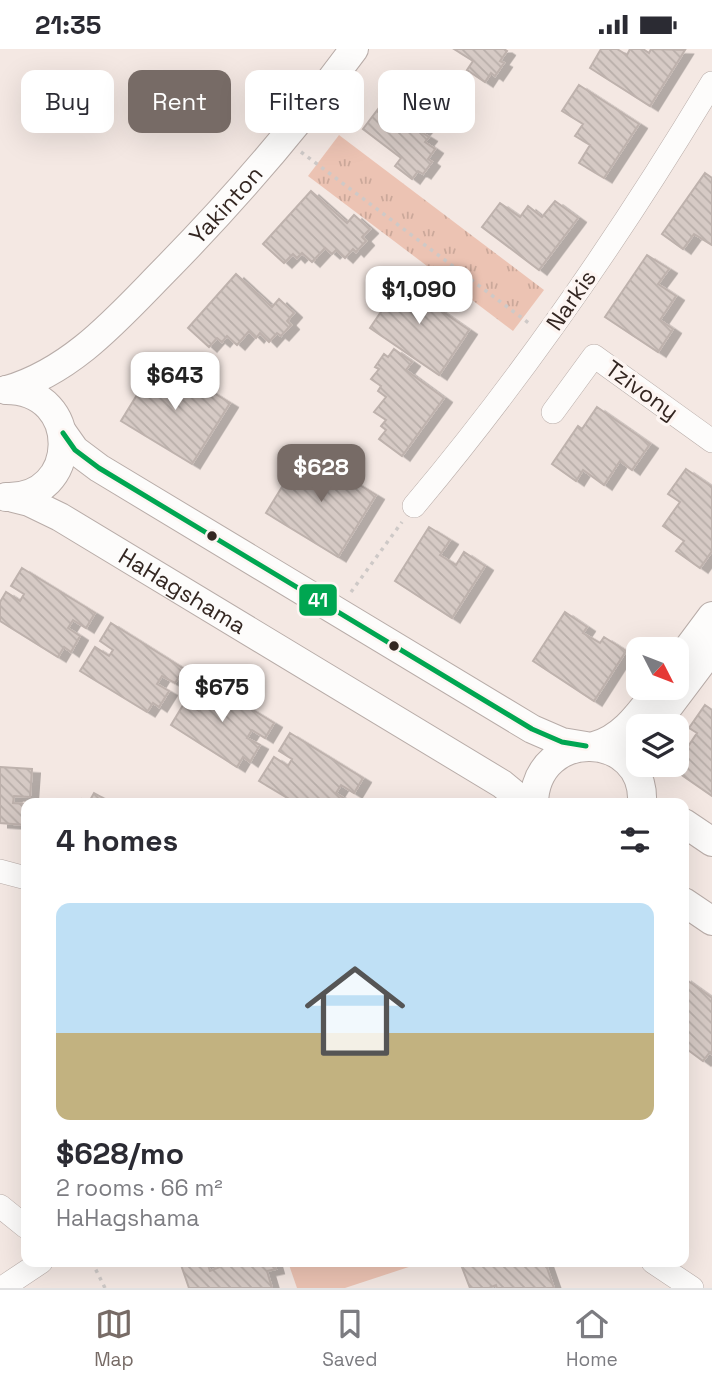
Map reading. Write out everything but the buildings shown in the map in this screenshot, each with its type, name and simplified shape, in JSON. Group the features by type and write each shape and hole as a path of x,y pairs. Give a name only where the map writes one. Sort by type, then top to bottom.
{"street":[{"name":"Yakinton","path":"6,497 36,490 55,473 64,449 60,425 63,384 86,348 191,244 284,139 354,49"},
{"name":"Narkis","path":"414,506 546,336 646,191 712,83"},
{"name":"Yakinton","path":"4,390 49,373 86,348"},
{"name":"Tzivony","path":"553,412 594,356 712,441"},
{"path":"4,390 24,391 39,398 75,450 95,465 532,729 562,742 590,746 617,755 626,764"},
{"name":"HaHagshama","path":"6,497 35,504 60,517 502,784 519,798"},
{"path":"690,646 712,616"},
{"path":"663,714 712,649"},
{"path":"535,798 539,779 548,764 562,753 607,742 628,726 649,700"},
{"path":"638,777 655,798"},
{"path":"689,826 712,842"},
{"path":"0,871 21,877"},
{"path":"689,905 712,921"},
{"path":"0,1206 21,1223"},
{"path":"2,1288 34,1267"},
{"path":"660,1267 692,1288"}],"path":[{"path":"284,139 546,336"},
{"path":"336,611 414,506"},
{"path":"94,1267 105,1288"}],"green space":[{"path":"339,135 544,290 513,331 308,176"},
{"path":"290,1267 409,1267 345,1288 297,1288"}],"transit line":[{"name":"41","path":"63,433 75,450 99,468 532,729 562,742 586,746"}]}
